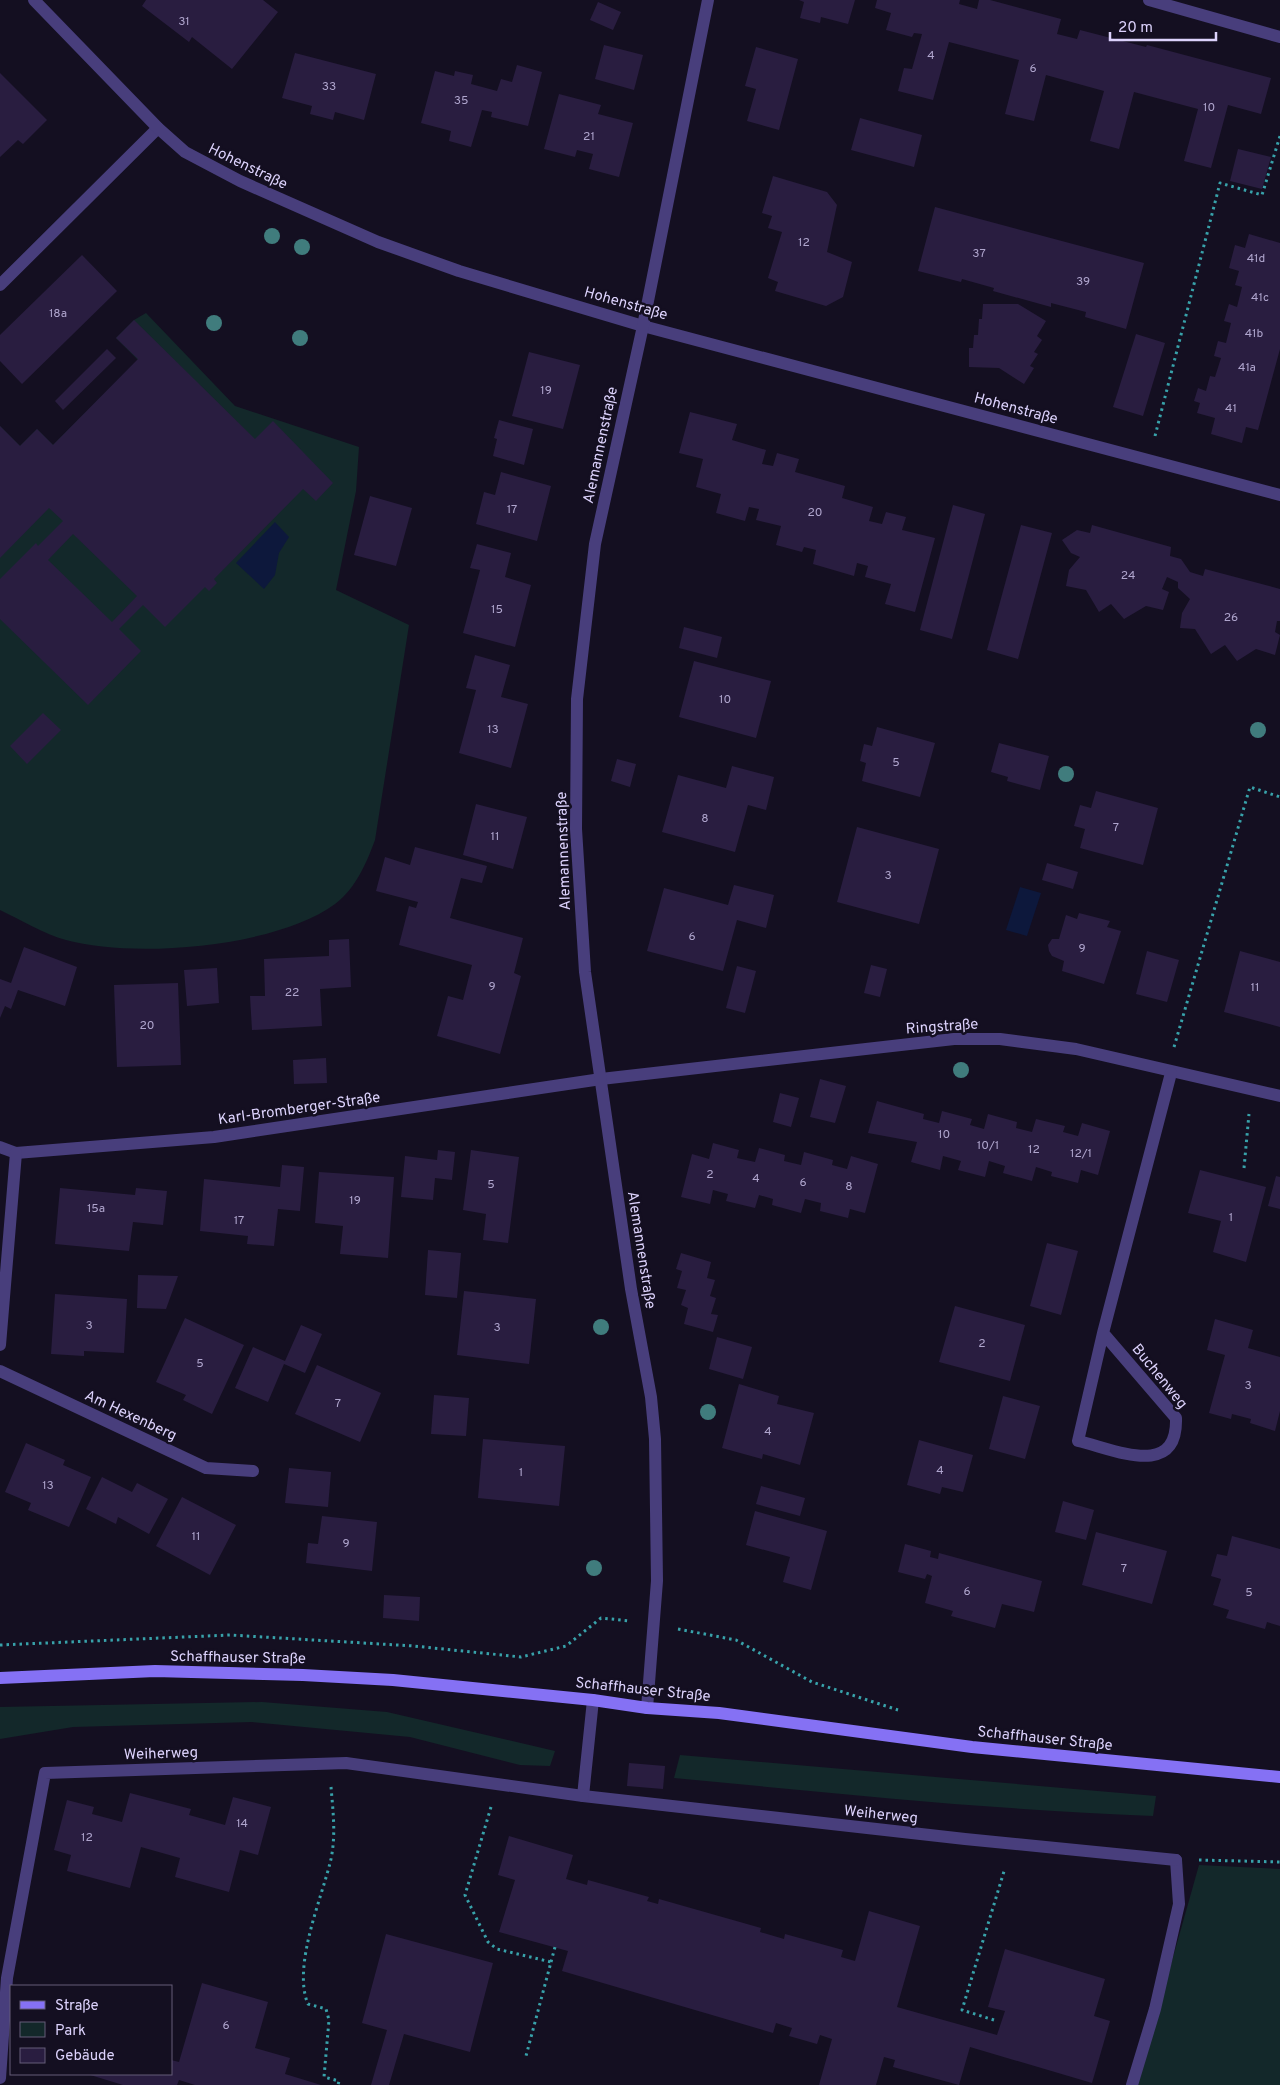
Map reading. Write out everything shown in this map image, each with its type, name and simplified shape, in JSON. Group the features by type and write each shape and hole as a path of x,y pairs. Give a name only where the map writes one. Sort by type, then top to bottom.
{"main road":[{"name":"Schaffhauser Straße","path":"0,1678 155,1671 303,1674 393,1680 593,1700 647,1708 719,1713 972,1747 1280,1777"}],"street":[{"name":"Hohenstraße","path":"34,0 158,128 197,160 311,214 378,242 459,271 643,326 1280,495"},
{"name":"Alemannenstraße","path":"647,1708 657,1581 655,1439 651,1398 631,1289 585,972 576,828 577,699 595,544 643,326 708,0"},
{"path":"1149,0 1280,37"},
{"path":"0,285 158,128"},
{"name":"Ringstraße","path":"602,1079 954,1039 1000,1039 1076,1050 1280,1096"},
{"name":"Buchenweg","path":"1104,1333 1176,1418 1176,1432 1172,1443 1163,1453 1148,1458 1078,1441 1104,1333 1171,1072"},
{"name":"Karl-Bromberger-Straße","path":"0,1146 16,1153 214,1137 602,1079"},
{"path":"0,1345 16,1153"},
{"name":"Am Hexenberg","path":"0,1371 206,1468 253,1471"},
{"path":"583,1796 593,1700"},
{"name":"Weiherweg","path":"0,2078 7,1978 45,1773 346,1763 583,1796 1012,1844 1176,1860"},
{"path":"1132,2085 1156,2010 1179,1904 1176,1860"}],"path":[{"path":"1149,460 1220,183 1262,195 1280,136"},
{"path":"1171,1072 1173,1049 1250,787 1280,797"},
{"path":"1244,1168 1252,1090"},
{"path":"0,1645 230,1635 414,1646 521,1657 566,1646 602,1618 653,1624 736,1640 812,1682 904,1712"},
{"path":"329,1764 335,1830 331,1858 307,1946 304,1995 308,2004 326,2010 330,2020 324,2077 339,2081 338,2085"},
{"path":"497,1784 465,1896 488,1942 497,1949 551,1962"},
{"path":"994,2020 962,2010 1012,1844"},
{"path":"1176,1860 1280,1862"},
{"path":"526,2056 555,1948"}],"green space":[{"path":"146,313 235,406 359,447 356,491 336,590 409,625 375,840 364,867 349,891 335,904 310,919 278,930 243,939 205,945 166,948 95,946 66,940 41,931 0,910 0,426 20,446 37,429 53,445 138,360 116,338 134,320"},
{"path":"262,1702 387,1712 555,1751 550,1766 520,1765 410,1737 252,1722 73,1727 0,1739 0,1707"},
{"path":"680,1755 1156,1796 1153,1816 1033,1810 914,1800 674,1778"},
{"path":"1199,1865 1280,1869 1280,2085 1137,2085"}],"water":[{"path":"275,522 289,537 279,553 275,575 264,589 236,563"},
{"path":"1020,887 1041,893 1027,936 1006,930"}],"building":[{"path":"146,0 263,0 278,12 232,69 192,37 189,42 142,6"},
{"path":"799,0 855,0 848,24 821,17 820,23 800,18 804,2"},
{"path":"877,0 960,0 959,4 977,9 979,0 990,0 1061,19 1057,34 1077,39 1080,30 1146,47 1147,45 1271,78 1261,114 1228,105 1211,168 1184,161 1198,109 1134,92 1119,149 1090,141 1104,91 1046,75 1034,121 1005,114 1019,60 949,42 933,100 898,91 904,68 912,69 922,34 914,33 912,37 886,30 891,13 875,8"},
{"path":"598,2 621,12 613,30 590,20"},
{"path":"604,45 643,55 634,90 595,79"},
{"path":"756,47 798,59 779,130 747,121 756,89 745,86"},
{"path":"295,53 376,74 364,120 335,112 333,120 310,114 312,106 282,98"},
{"path":"517,65 542,72 528,126 491,117 492,112 482,110 471,147 449,141 451,131 421,123 435,71 454,76 455,71 473,75 471,84 497,91 501,79 512,82"},
{"path":"0,73 47,120 23,144 18,140 0,157"},
{"path":"559,94 601,105 598,114 633,123 619,177 589,169 593,154 577,150 575,157 544,149"},
{"path":"860,118 922,135 914,167 851,150"},
{"path":"1238,149 1271,157 1262,189 1230,181"},
{"path":"773,176 827,192 837,205 827,252 852,262 843,297 826,306 775,291 778,282 768,278 782,232 768,228 772,216 762,213"},
{"path":"935,207 1144,263 1126,329 1085,317 1086,312 1051,303 1051,307 993,291 994,288 962,279 961,282 918,271"},
{"path":"1249,234 1280,243 1280,349 1258,430 1246,427 1242,443 1211,434 1215,418 1197,413 1200,403 1194,401 1198,388 1206,391 1210,376 1215,377 1221,358 1214,356 1218,341 1226,343 1231,323 1224,321 1229,304 1237,307 1242,287 1235,285 1239,271 1229,268 1235,245 1245,248"},
{"path":"82,255 117,291 22,384 0,361 0,335"},
{"path":"983,304 1018,304 1046,321 1037,336 1042,340 1034,352 1038,354 1030,366 1034,368 1024,384 999,368 969,367 969,348 973,348 974,335 978,335 979,319 982,319"},
{"path":"134,320 255,439 273,421 333,483 316,501 303,489 214,579 217,583 209,591 205,587 165,627 143,605 119,629 141,651 88,705 0,619 0,579 36,543 38,546 63,521 49,508 0,558 0,426 20,446 37,429 53,445 138,359 116,338","holes":["73,534 137,596 112,622 48,560"]},
{"path":"1136,334 1165,343 1143,416 1113,407"},
{"path":"107,349 116,358 63,410 55,401"},
{"path":"529,352 580,365 563,429 512,416"},
{"path":"690,412 737,424 732,440 766,450 762,464 773,466 777,453 799,459 795,472 845,486 842,498 873,507 869,521 882,524 886,512 906,517 902,530 935,538 915,612 885,604 891,584 865,577 868,566 857,563 854,576 813,564 816,550 804,547 802,552 776,545 781,526 756,520 759,509 749,507 745,521 716,513 721,494 696,487 703,459 679,453"},
{"path":"499,420 533,429 524,465 493,456 497,439 494,438"},
{"path":"501,472 551,486 537,541 476,524 484,492 495,495"},
{"path":"370,496 412,508 396,566 354,555"},
{"path":"953,505 985,514 952,639 920,630"},
{"path":"1021,525 1052,533 1018,659 987,650"},
{"path":"1092,525 1171,547 1170,556 1181,559 1190,572 1203,576 1205,569 1280,589 1280,621 1277,621 1275,632 1280,635 1275,655 1256,649 1237,661 1225,645 1211,654 1195,629 1180,628 1182,613 1190,599 1178,588 1178,582 1167,577 1162,589 1169,592 1163,610 1146,606 1124,619 1111,604 1099,612 1086,590 1066,586 1069,570 1080,557 1071,553 1062,540 1077,530 1090,533"},
{"path":"477,544 511,553 505,577 531,585 515,647 463,633 480,570 470,568"},
{"path":"684,627 722,637 717,658 679,648"},
{"path":"475,655 510,665 501,697 528,704 511,768 459,753 476,690 466,688"},
{"path":"694,661 771,681 756,738 679,717"},
{"path":"43,713 61,730 27,764 10,746"},
{"path":"877,727 935,743 920,797 862,781 866,763 860,761 864,744 872,746"},
{"path":"999,743 1049,756 1040,790 1007,781 1008,777 991,772"},
{"path":"617,759 636,764 630,787 611,781"},
{"path":"732,766 774,777 766,810 748,805 735,852 662,832 678,775 726,788"},
{"path":"1096,791 1158,808 1143,865 1080,848 1085,829 1074,826 1080,805 1091,808"},
{"path":"476,804 527,817 513,869 463,855"},
{"path":"857,827 939,849 919,924 837,902"},
{"path":"415,847 487,866 482,883 461,878 450,918 523,938 514,973 521,976 500,1054 437,1036 448,996 463,1000 472,965 399,945 409,906 416,908 418,902 376,891 385,857 410,865"},
{"path":"1047,863 1078,872 1073,889 1042,880"},
{"path":"734,885 774,895 766,928 737,920 723,971 647,951 664,888 728,905"},
{"path":"1079,913 1110,921 1107,927 1121,931 1104,984 1062,971 1064,961 1052,956 1049,951 1048,945 1052,939 1059,939 1066,915 1077,919"},
{"path":"349,939 351,987 320,989 322,1026 252,1030 250,996 265,996 264,959 329,956 329,940"},
{"path":"24,947 77,967 65,1006 18,990 11,1009 5,1006 0,1018 0,979 11,983"},
{"path":"1147,951 1179,960 1167,1002 1136,994"},
{"path":"1240,951 1280,962 1280,1027 1224,1012"},
{"path":"871,965 887,969 880,997 864,993"},
{"path":"737,966 756,971 745,1013 726,1008"},
{"path":"217,968 219,1003 187,1006 184,970"},
{"path":"178,983 181,1065 117,1067 114,985"},
{"path":"326,1058 327,1083 294,1084 293,1060"},
{"path":"820,1079 846,1086 835,1123 810,1117"},
{"path":"780,1093 799,1098 791,1127 773,1122"},
{"path":"877,1101 924,1114 923,1119 939,1123 942,1111 972,1119 970,1125 984,1129 988,1114 1017,1122 1016,1128 1032,1132 1036,1119 1065,1126 1063,1132 1078,1136 1082,1123 1110,1131 1098,1175 1081,1170 1078,1183 1051,1176 1052,1172 1036,1167 1032,1181 1003,1173 1005,1166 989,1161 985,1177 958,1170 961,1161 943,1156 940,1170 911,1162 917,1142 868,1133"},
{"path":"713,1143 739,1150 737,1158 755,1162 759,1148 785,1155 784,1161 801,1165 804,1152 833,1160 832,1165 847,1169 851,1156 878,1164 865,1213 850,1209 848,1218 820,1211 821,1203 805,1199 801,1213 772,1205 773,1199 759,1195 755,1208 726,1201 728,1194 713,1190 710,1204 681,1197 692,1154 709,1159"},
{"path":"438,1150 455,1152 452,1180 435,1178 433,1200 401,1197 405,1156 437,1160"},
{"path":"471,1150 519,1157 508,1243 483,1240 486,1214 463,1210"},
{"path":"282,1165 304,1167 300,1211 278,1209 274,1246 247,1244 248,1236 200,1231 204,1179 280,1187"},
{"path":"1200,1170 1266,1187 1246,1262 1213,1252 1221,1221 1188,1213"},
{"path":"319,1172 394,1177 388,1258 340,1254 343,1226 315,1223"},
{"path":"1276,1176 1280,1177 1280,1209 1268,1206"},
{"path":"60,1188 135,1195 136,1188 167,1191 163,1225 133,1222 129,1251 55,1244"},
{"path":"1047,1243 1078,1251 1061,1315 1030,1306"},
{"path":"428,1250 461,1253 457,1298 425,1295"},
{"path":"681,1253 711,1262 707,1278 715,1280 710,1296 716,1298 711,1314 718,1315 713,1332 684,1324 688,1308 681,1305 686,1290 677,1288 682,1271 676,1269"},
{"path":"138,1275 178,1276 166,1309 137,1308"},
{"path":"464,1291 536,1299 529,1364 457,1355"},
{"path":"55,1294 127,1299 124,1353 84,1351 84,1356 51,1354"},
{"path":"955,1306 1025,1325 1010,1381 939,1362"},
{"path":"185,1318 244,1345 212,1414 183,1400 186,1395 156,1382"},
{"path":"1215,1319 1253,1330 1248,1348 1280,1357 1280,1411 1275,1431 1250,1423 1251,1419 1232,1414 1231,1419 1209,1413 1225,1355 1207,1350"},
{"path":"301,1325 322,1334 305,1373 284,1364 268,1402 235,1388 253,1347 285,1361"},
{"path":"717,1337 752,1347 743,1379 709,1369"},
{"path":"317,1365 381,1393 360,1442 295,1414"},
{"path":"739,1384 779,1396 777,1404 814,1413 800,1465 763,1454 762,1459 722,1448"},
{"path":"434,1395 469,1398 466,1436 431,1434"},
{"path":"1003,1396 1040,1406 1025,1459 989,1449"},
{"path":"483,1439 565,1446 559,1506 478,1498"},
{"path":"919,1440 973,1455 963,1492 942,1487 940,1494 907,1485"},
{"path":"26,1443 65,1460 63,1465 91,1477 69,1527 28,1510 31,1503 5,1492"},
{"path":"289,1468 331,1472 328,1507 285,1503"},
{"path":"102,1477 132,1492 137,1483 168,1499 149,1534 118,1517 116,1524 86,1509"},
{"path":"761,1486 805,1498 800,1516 756,1504"},
{"path":"182,1497 236,1525 210,1575 156,1546"},
{"path":"1063,1501 1094,1510 1086,1540 1055,1532"},
{"path":"755,1511 827,1531 811,1590 783,1582 790,1557 746,1545"},
{"path":"322,1516 377,1522 372,1571 306,1563 308,1543 318,1544"},
{"path":"1096,1532 1167,1551 1152,1604 1082,1585"},
{"path":"1232,1536 1280,1549 1280,1626 1267,1622 1265,1629 1226,1618 1229,1610 1213,1605 1221,1579 1211,1576 1217,1554 1227,1556"},
{"path":"905,1544 931,1551 930,1557 938,1559 939,1553 1042,1581 1034,1612 1002,1604 995,1628 951,1616 953,1611 925,1603 932,1576 927,1574 925,1579 898,1572"},
{"path":"384,1595 420,1597 419,1621 383,1618"},
{"path":"629,1763 665,1766 663,1789 627,1786"},
{"path":"130,1793 191,1809 189,1815 225,1825 233,1797 271,1807 258,1855 240,1850 229,1892 175,1877 180,1858 141,1847 130,1888 67,1871 71,1855 54,1850 67,1800 94,1807 92,1814 122,1822"},
{"path":"509,1836 573,1855 566,1879 587,1885 588,1880 649,1897 647,1901 658,1904 659,1899 761,1928 760,1932 784,1939 785,1934 843,1950 841,1957 855,1961 869,1911 920,1926 897,2007 997,2035 1005,2011 988,2007 1005,1949 1105,1979 1094,2016 1110,2021 1092,2083 970,2047 959,2085 893,2067 895,2060 884,2057 876,2085 819,2085 832,2039 820,2035 817,2044 789,2036 792,2028 776,2023 773,2033 562,1971 568,1951 499,1932 515,1880 498,1875"},
{"path":"386,1934 493,1963 470,2052 404,2034 389,2085 371,2085 387,2030 362,2023"},
{"path":"202,1983 268,2002 255,2048 290,2058 285,2074 321,2085 195,2085 179,2080 177,2085 123,2085 90,2075 172,2075 172,2060 179,2062"}]}
